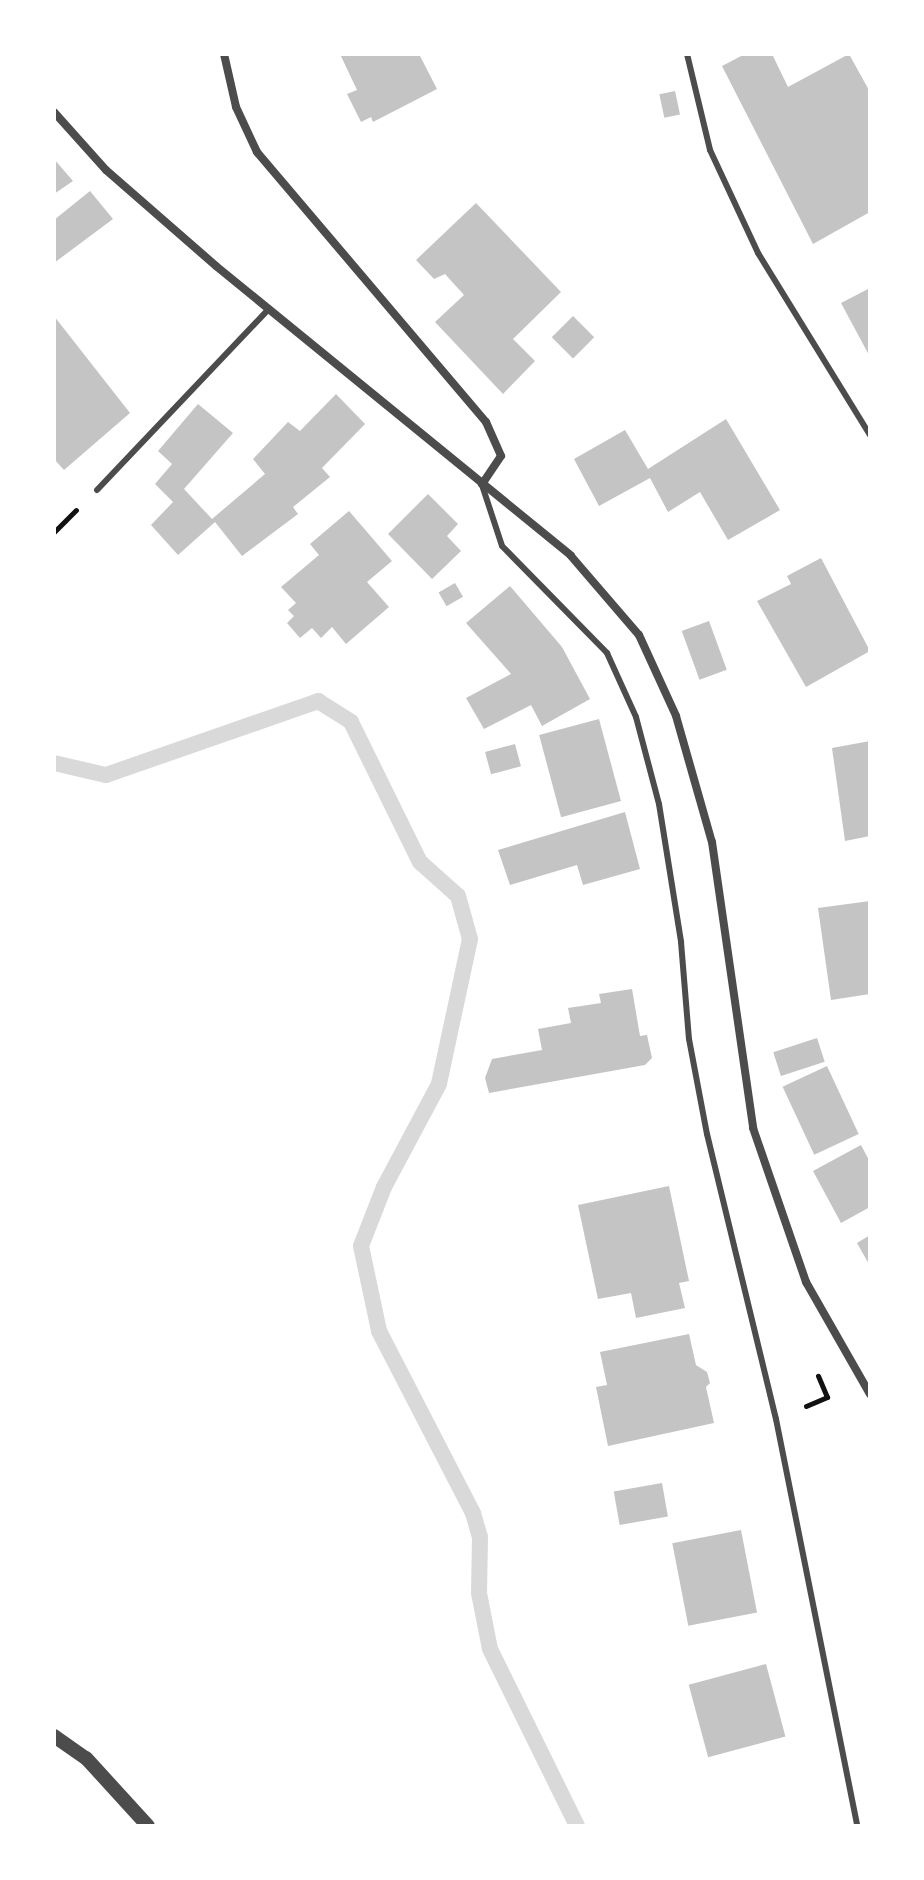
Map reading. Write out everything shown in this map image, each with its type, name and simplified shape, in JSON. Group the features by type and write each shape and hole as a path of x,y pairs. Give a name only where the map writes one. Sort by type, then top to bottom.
{"street":[{"path":"224,54 236,107 257,152 486,422 501,456 482,484"},
{"path":"54,112 106,170 269,309 571,556 639,635 676,716 712,842 753,1128 806,1282 870,1394"},
{"path":"54,1736 105,1776 148,1826"}],"lane":[{"path":"687,54 710,150 758,253 870,435"},
{"path":"97,490 269,309"},
{"path":"482,484 502,546 607,653 636,717 659,804 681,942 689,1039 707,1134 776,1419 857,1826"}],"path":[{"path":"54,532 60,527"},
{"path":"776,1419 827,1397 818,1376 850,1358"}],"building":[{"path":"340,54 419,54 437,89 373,122 371,117 361,122 347,94 357,90"},
{"path":"745,54 772,54 788,87 849,54 870,92 870,212 813,244 722,66"},
{"path":"675,91 680,114 664,118 659,94"},
{"path":"54,159 73,181 54,194"},
{"path":"90,191 113,219 54,263 54,220"},
{"path":"476,203 561,292 513,339 535,361 503,394 435,322 464,295 445,274 434,279 416,260"},
{"path":"870,288 870,357 841,303"},
{"path":"54,316 130,413 64,470 54,459"},
{"path":"573,316 594,337 573,358 552,337"},
{"path":"336,394 365,424 322,468 330,477 293,507 298,514 242,556 215,522 178,555 151,525 173,502 155,484 172,464 158,451 198,404 233,433 184,489 212,519 265,474 253,459 288,422 300,431"},
{"path":"726,419 780,510 728,540 700,492 668,512 650,478 599,506 574,459 625,430 648,469"},
{"path":"428,494 458,524 447,536 461,551 432,579 388,534"},
{"path":"349,511 392,561 367,582 389,607 346,644 332,627 321,638 312,628 300,638 287,623 294,616 288,610 296,603 281,587 319,555 310,544"},
{"path":"821,558 870,651 806,687 757,601 791,584 787,576"},
{"path":"455,583 463,597 447,606 439,592"},
{"path":"510,586 562,647 590,699 542,726 531,705 484,729 466,698 511,674 466,623"},
{"path":"709,621 727,670 700,680 682,631"},
{"path":"599,719 621,801 561,817 539,735"},
{"path":"870,741 870,836 845,841 832,748"},
{"path":"515,744 521,766 491,774 485,752"},
{"path":"625,812 640,869 583,885 577,865 510,885 498,850"},
{"path":"870,901 870,994 831,1000 818,908"},
{"path":"632,989 640,1036 647,1035 652,1058 645,1065 489,1093 485,1078 492,1059 542,1050 538,1029 571,1023 568,1008 601,1003 599,994"},
{"path":"817,1038 825,1062 781,1076 773,1052"},
{"path":"827,1066 859,1134 814,1155 783,1087"},
{"path":"861,1145 870,1162 870,1207 841,1223 813,1171"},
{"path":"669,1186 689,1281 679,1283 685,1308 636,1318 631,1293 598,1299 578,1205"},
{"path":"870,1235 870,1266 857,1243"},
{"path":"689,1334 696,1365 707,1372 710,1383 706,1387 714,1423 608,1446 596,1387 607,1385 600,1352"},
{"path":"662,1483 668,1516 620,1525 614,1492"},
{"path":"741,1530 757,1612 688,1626 672,1543"},
{"path":"766,1664 785,1736 708,1757 689,1685"}],"waterway":[{"path":"54,763 106,775 318,701 351,722 420,862 458,896 470,939 439,1084 384,1187 361,1246 379,1331 473,1513 480,1537 479,1593 490,1649 577,1826"}]}
